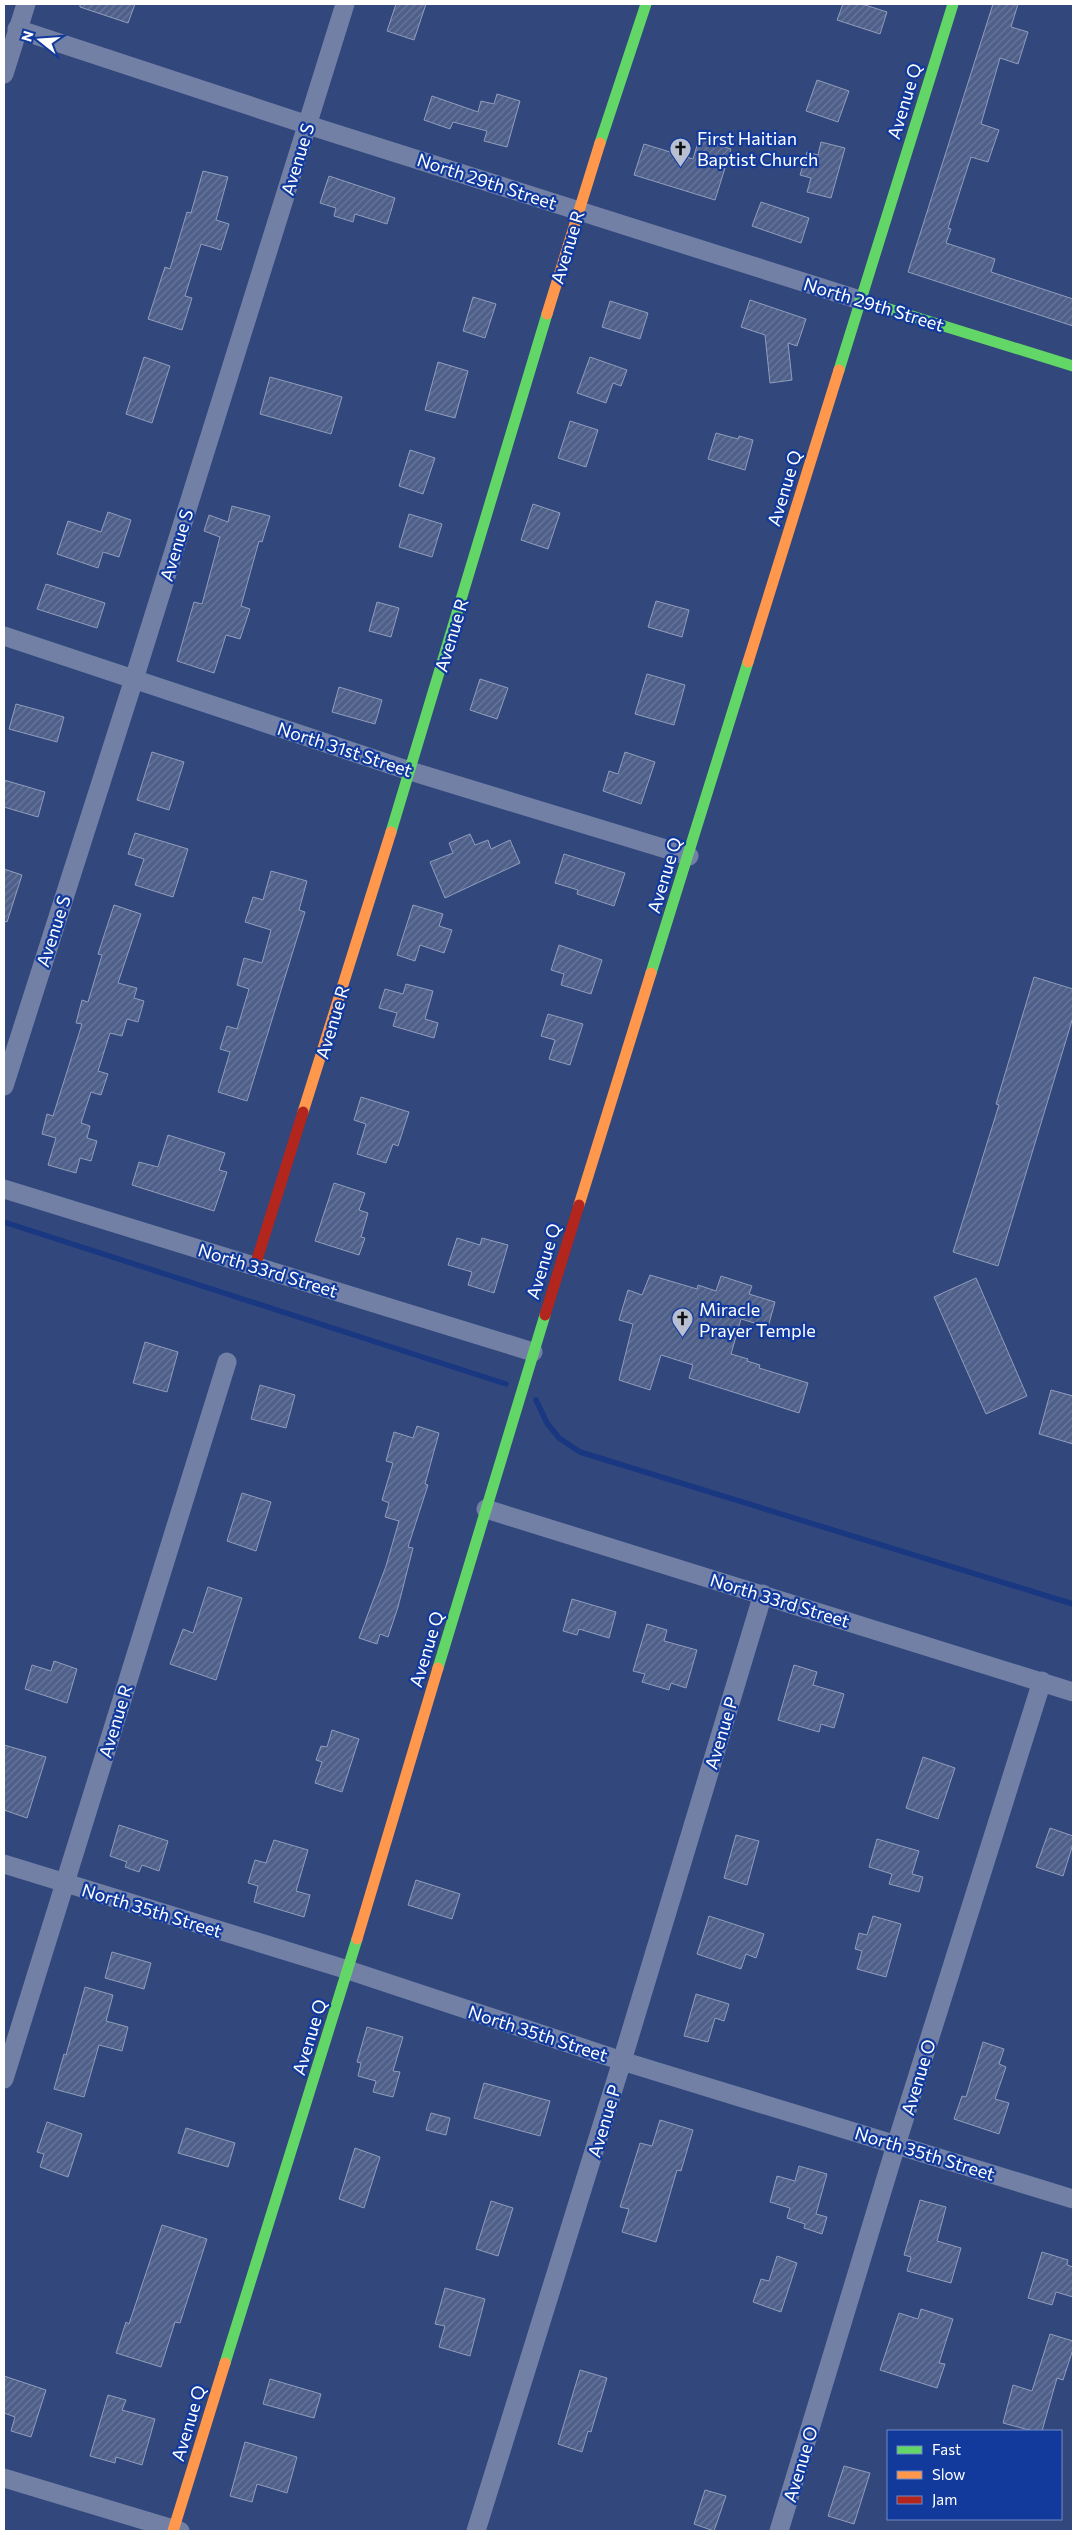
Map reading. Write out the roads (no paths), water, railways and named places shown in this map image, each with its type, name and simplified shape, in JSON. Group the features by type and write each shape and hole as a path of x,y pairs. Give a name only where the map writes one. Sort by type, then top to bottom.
{"street":[{"path":"4,74 26,4"},
{"name":"Avenue S","path":"4,1086 308,125 344,4"},
{"name":"Avenue R","path":"255,1266 410,771 578,210 646,4"},
{"name":"Avenue Q","path":"175,2531 348,1970 533,1352 953,4"},
{"name":"North 29th Street","path":"17,29 308,125 1073,366"},
{"name":"North 31st Street","path":"4,636 410,771 689,856"},
{"name":"North 33rd Street","path":"4,1189 533,1352"},
{"name":"Avenue R","path":"4,2079 227,1362"},
{"name":"North 33rd Street","path":"486,1509 1073,1692"},
{"name":"Avenue P","path":"476,2531 622,2061 762,1594"},
{"name":"Avenue O","path":"780,2531 896,2145 1042,1681"},
{"name":"North 35th Street","path":"4,1864 348,1970 622,2061 1073,2199"},
{"path":"4,2478 175,2531"}],"waterway":[{"path":"4,1222 506,1384"},
{"path":"536,1400 547,1423 559,1438 580,1452 1073,1604"}],"place":[{"name":"First Haitian Baptist Church","path":"681,167"},
{"name":"Miracle Prayer Temple","path":"683,1338"}]}
